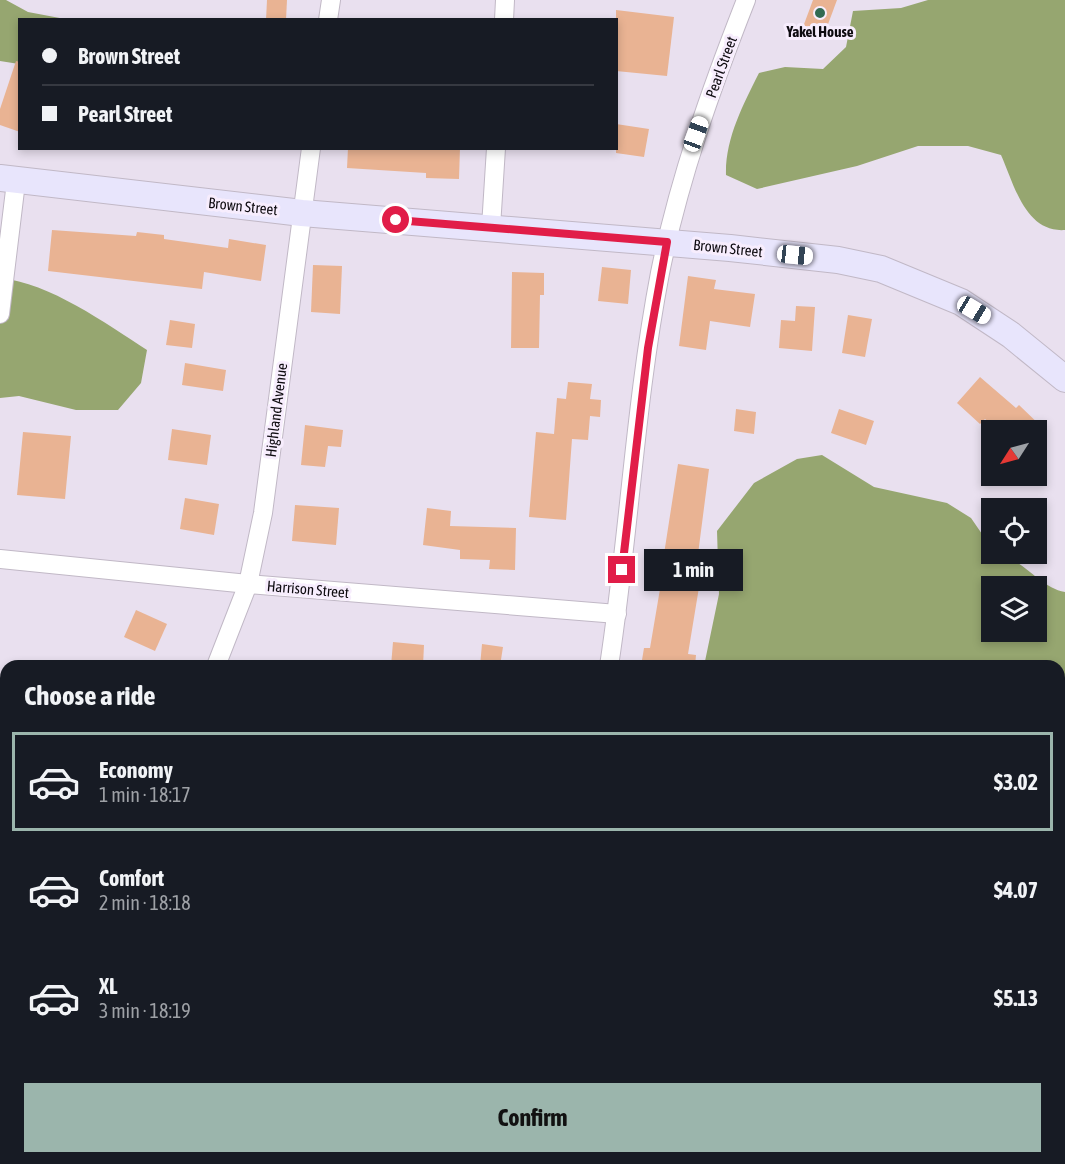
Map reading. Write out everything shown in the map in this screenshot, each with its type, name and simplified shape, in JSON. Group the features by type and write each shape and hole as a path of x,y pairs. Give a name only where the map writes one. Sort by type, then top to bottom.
{"street":[{"path":"328,18 331,0"},
{"path":"504,18 505,0"},
{"name":"Pearl Street","path":"610,660 648,348 667,242 696,134 746,0"},
{"name":"Highland Avenue","path":"218,660 248,584 263,513 310,150"},
{"path":"491,226 496,150"},
{"path":"0,314 8,180"},
{"name":"Brown Street","path":"8,180 302,213 491,226 838,260 881,269 935,290 986,317 1065,379"},
{"name":"Harrison Street","path":"0,559 248,584 617,614"}],"green space":[{"path":"0,0 6,0 28,12 60,18 18,18 18,64 0,61"},
{"path":"928,0 1065,0 1065,230 1051,229 1040,224 1031,215 1016,192 1001,155 968,146 918,146 857,166 757,189 726,175 728,148 732,135 759,73 785,67 823,69 846,47 853,11 901,8"},
{"path":"0,278 19,281 57,296 147,350 141,383 118,410 76,410 19,396 0,398"},
{"path":"822,455 874,487 947,503 971,518 981,532 981,564 1019,564 1035,576 981,576 981,642 1047,642 1047,585 1065,592 1065,660 705,660 719,594 717,531 754,483 797,459"}],"building":[{"path":"267,0 287,0 286,18 266,18"},
{"name":"Yakel House","path":"813,0 837,0 824,35 803,27"},
{"path":"616,10 674,17 667,76 618,71 618,18 616,18"},
{"path":"16,61 18,62 18,131 0,125 0,109"},
{"path":"618,124 649,129 644,157 616,153"},
{"path":"348,150 460,150 459,179 426,178 426,173 347,168"},
{"path":"52,230 136,236 137,232 164,235 164,239 228,248 229,239 266,245 261,281 204,272 202,289 48,271"},
{"path":"313,265 342,266 340,314 311,312"},
{"path":"602,267 631,270 628,304 598,301"},
{"path":"512,272 544,273 544,295 540,295 539,348 511,348"},
{"path":"688,276 716,280 714,289 755,294 750,327 710,321 706,350 679,346"},
{"path":"796,306 815,307 812,351 779,348 781,320 795,321"},
{"path":"848,315 872,319 865,357 842,353"},
{"path":"170,320 195,324 192,348 166,345"},
{"path":"185,363 226,370 223,391 182,385"},
{"path":"980,377 1016,408 1019,405 1035,420 985,419 981,420 980,424 957,403"},
{"path":"568,382 592,384 590,399 601,400 600,417 590,416 588,440 572,439 566,520 529,517 536,432 554,434 557,398 566,399"},
{"path":"736,409 756,412 754,434 734,431"},
{"path":"839,409 874,421 866,445 831,433"},
{"path":"305,425 343,430 341,447 328,446 325,467 301,465"},
{"path":"172,429 211,435 207,465 168,460"},
{"path":"23,432 71,436 65,499 17,495"},
{"path":"678,464 709,469 697,562 703,563 688,654 696,655 696,660 642,660 644,648 650,648 660,589 651,587 655,566 662,567"},
{"path":"185,498 219,504 214,535 180,529"},
{"path":"295,505 339,508 336,545 292,541"},
{"path":"427,508 451,511 450,526 516,528 515,570 489,569 490,560 460,559 460,550 423,545"},
{"path":"136,610 167,624 155,651 124,637"},
{"path":"393,642 424,645 423,660 392,660"},
{"path":"482,644 503,647 501,660 481,660"}],"place":[{"name":"Yakel House","path":"820,13"}],"route":[{"path":"396,220 667,242 648,348 622,570"}]}
